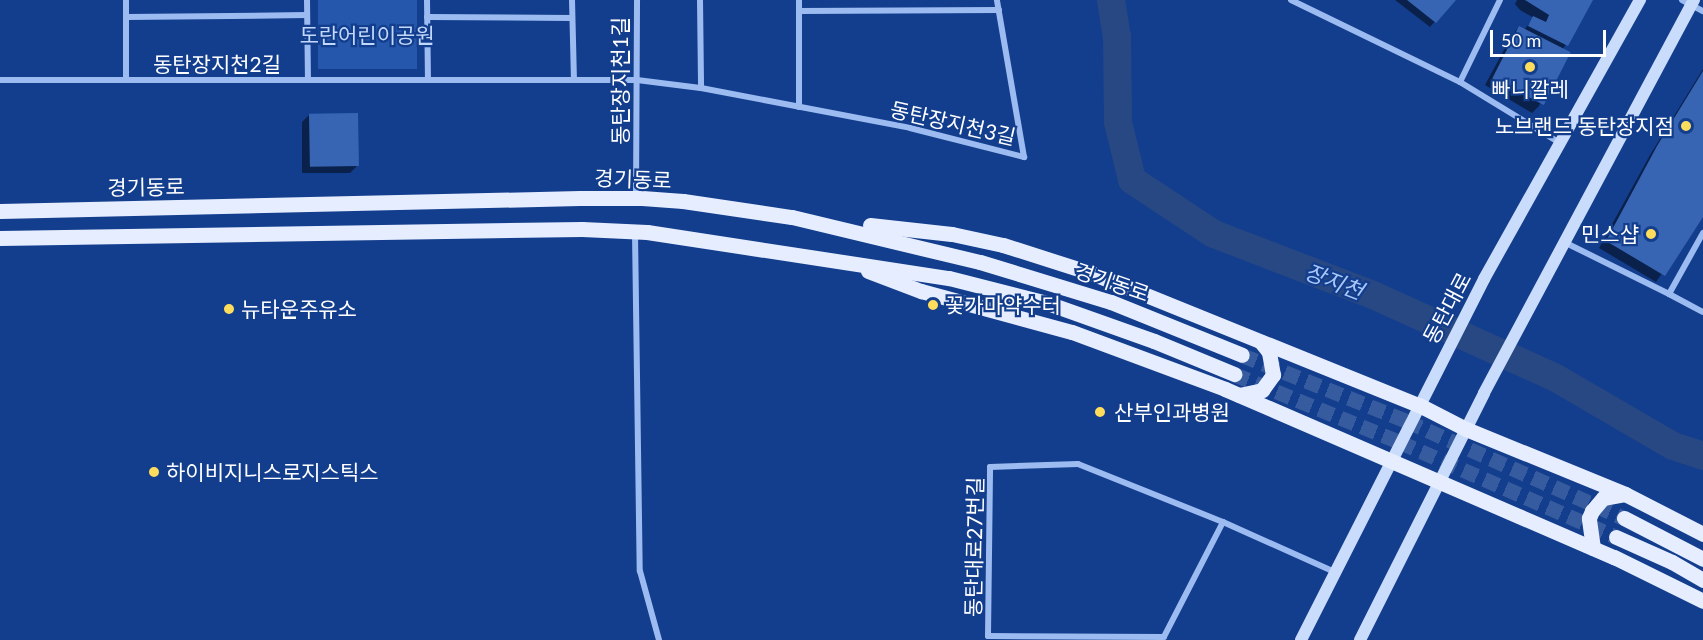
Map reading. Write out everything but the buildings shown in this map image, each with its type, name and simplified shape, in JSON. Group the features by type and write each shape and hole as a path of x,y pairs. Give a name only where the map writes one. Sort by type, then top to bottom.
{"main road":[{"name":"동탄대로","path":"1301,640 1432,377 1484,279 1640,0"},
{"path":"1360,640 1484,393 1566,243 1689,2"},
{"name":"경기동로","path":"0,211 636,198 792,217 980,261 1111,302 1242,355"},
{"path":"792,217 952,234 1003,245 1094,274 1419,405 1466,429 1625,494 1703,534"},
{"name":"경기동로","path":"0,238 582,229 635,232 949,278 1050,304 1154,341 1234,374"},
{"path":"840,261 921,291 1072,332 1239,395 1593,548 1703,601"},
{"path":"1239,395 1252,394 1270,383 1273,375 1273,361 1261,342"},
{"path":"1593,548 1589,518 1592,511 1603,498 1625,494"},
{"path":"1624,518 1703,559"},
{"path":"1616,537 1672,562 1703,580"}],"street":[{"name":"동탄장지천2길","path":"126,0 126,80"},
{"name":"동탄장지천2길","path":"307,0 308,80"},
{"path":"427,0 428,80"},
{"path":"572,0 574,80"},
{"name":"동탄장지천1길","path":"636,198 637,0"},
{"path":"700,0 701,88"},
{"path":"799,0 799,107"},
{"name":"동탄장지천3길","path":"637,80 701,88 910,128 1024,157 997,0"},
{"path":"1291,0 1461,82 1560,143"},
{"path":"1461,82 1500,0"},
{"path":"1689,2 1703,11"},
{"path":"799,11 999,10"},
{"path":"126,17 307,15"},
{"path":"427,17 572,18"},
{"name":"동탄장지천2길","path":"0,80 637,80"},
{"path":"635,232 640,572 659,640"},
{"path":"1669,294 1703,233"},
{"path":"1566,243 1703,312"},
{"name":"동탄대로27번길","path":"1223,522 1164,638 988,638 990,467 1077,464 1223,522 1335,572"}],"green space":[{"name":"도란어린이공원","path":"318,0 417,0 417,69 318,69"}],"waterway":[{"name":"장지천","path":"1111,0 1117,36 1118,122 1132,180 1214,234 1373,295 1556,378 1673,446 1703,456"}],"tunnel":[{"path":"1242,355 1407,421 1624,518"},
{"path":"1234,374 1400,442 1616,537"}],"place":[{"name":"빠니깔레","path":"1530,67"},
{"name":"노브랜드 동탄장지점","path":"1686,126"},
{"name":"민스샵","path":"1651,234"},
{"name":"꽃가마약수터","path":"933,305"},
{"name":"뉴타운주유소","path":"229,309"},
{"name":"산부인과병원","path":"1100,412"},
{"name":"하이비지니스로지스틱스","path":"154,472"}]}
